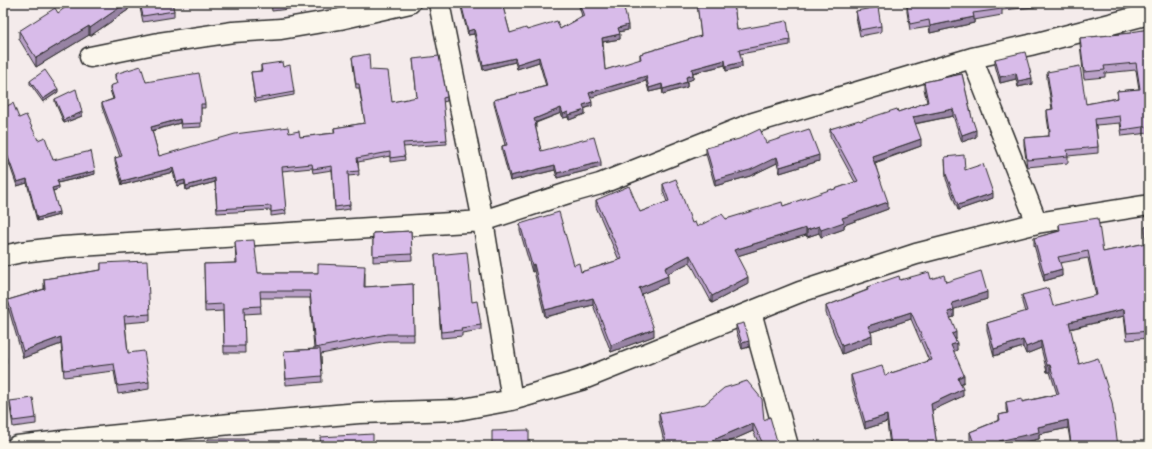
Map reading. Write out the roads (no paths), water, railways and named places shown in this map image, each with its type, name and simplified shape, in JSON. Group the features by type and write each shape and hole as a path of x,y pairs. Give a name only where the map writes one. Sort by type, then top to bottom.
{"street":[{"path":"90,57 159,43 340,19 410,3"},
{"path":"439,3 483,221 512,400"},
{"path":"3,256 63,247 483,221 600,184 753,123 972,58 1030,45 1149,14"},
{"path":"972,58 1037,224"},
{"path":"17,446 253,422 359,413 458,410 512,400 581,380 800,292 916,254 1037,224 1149,204"},
{"path":"751,312 788,446"}]}
